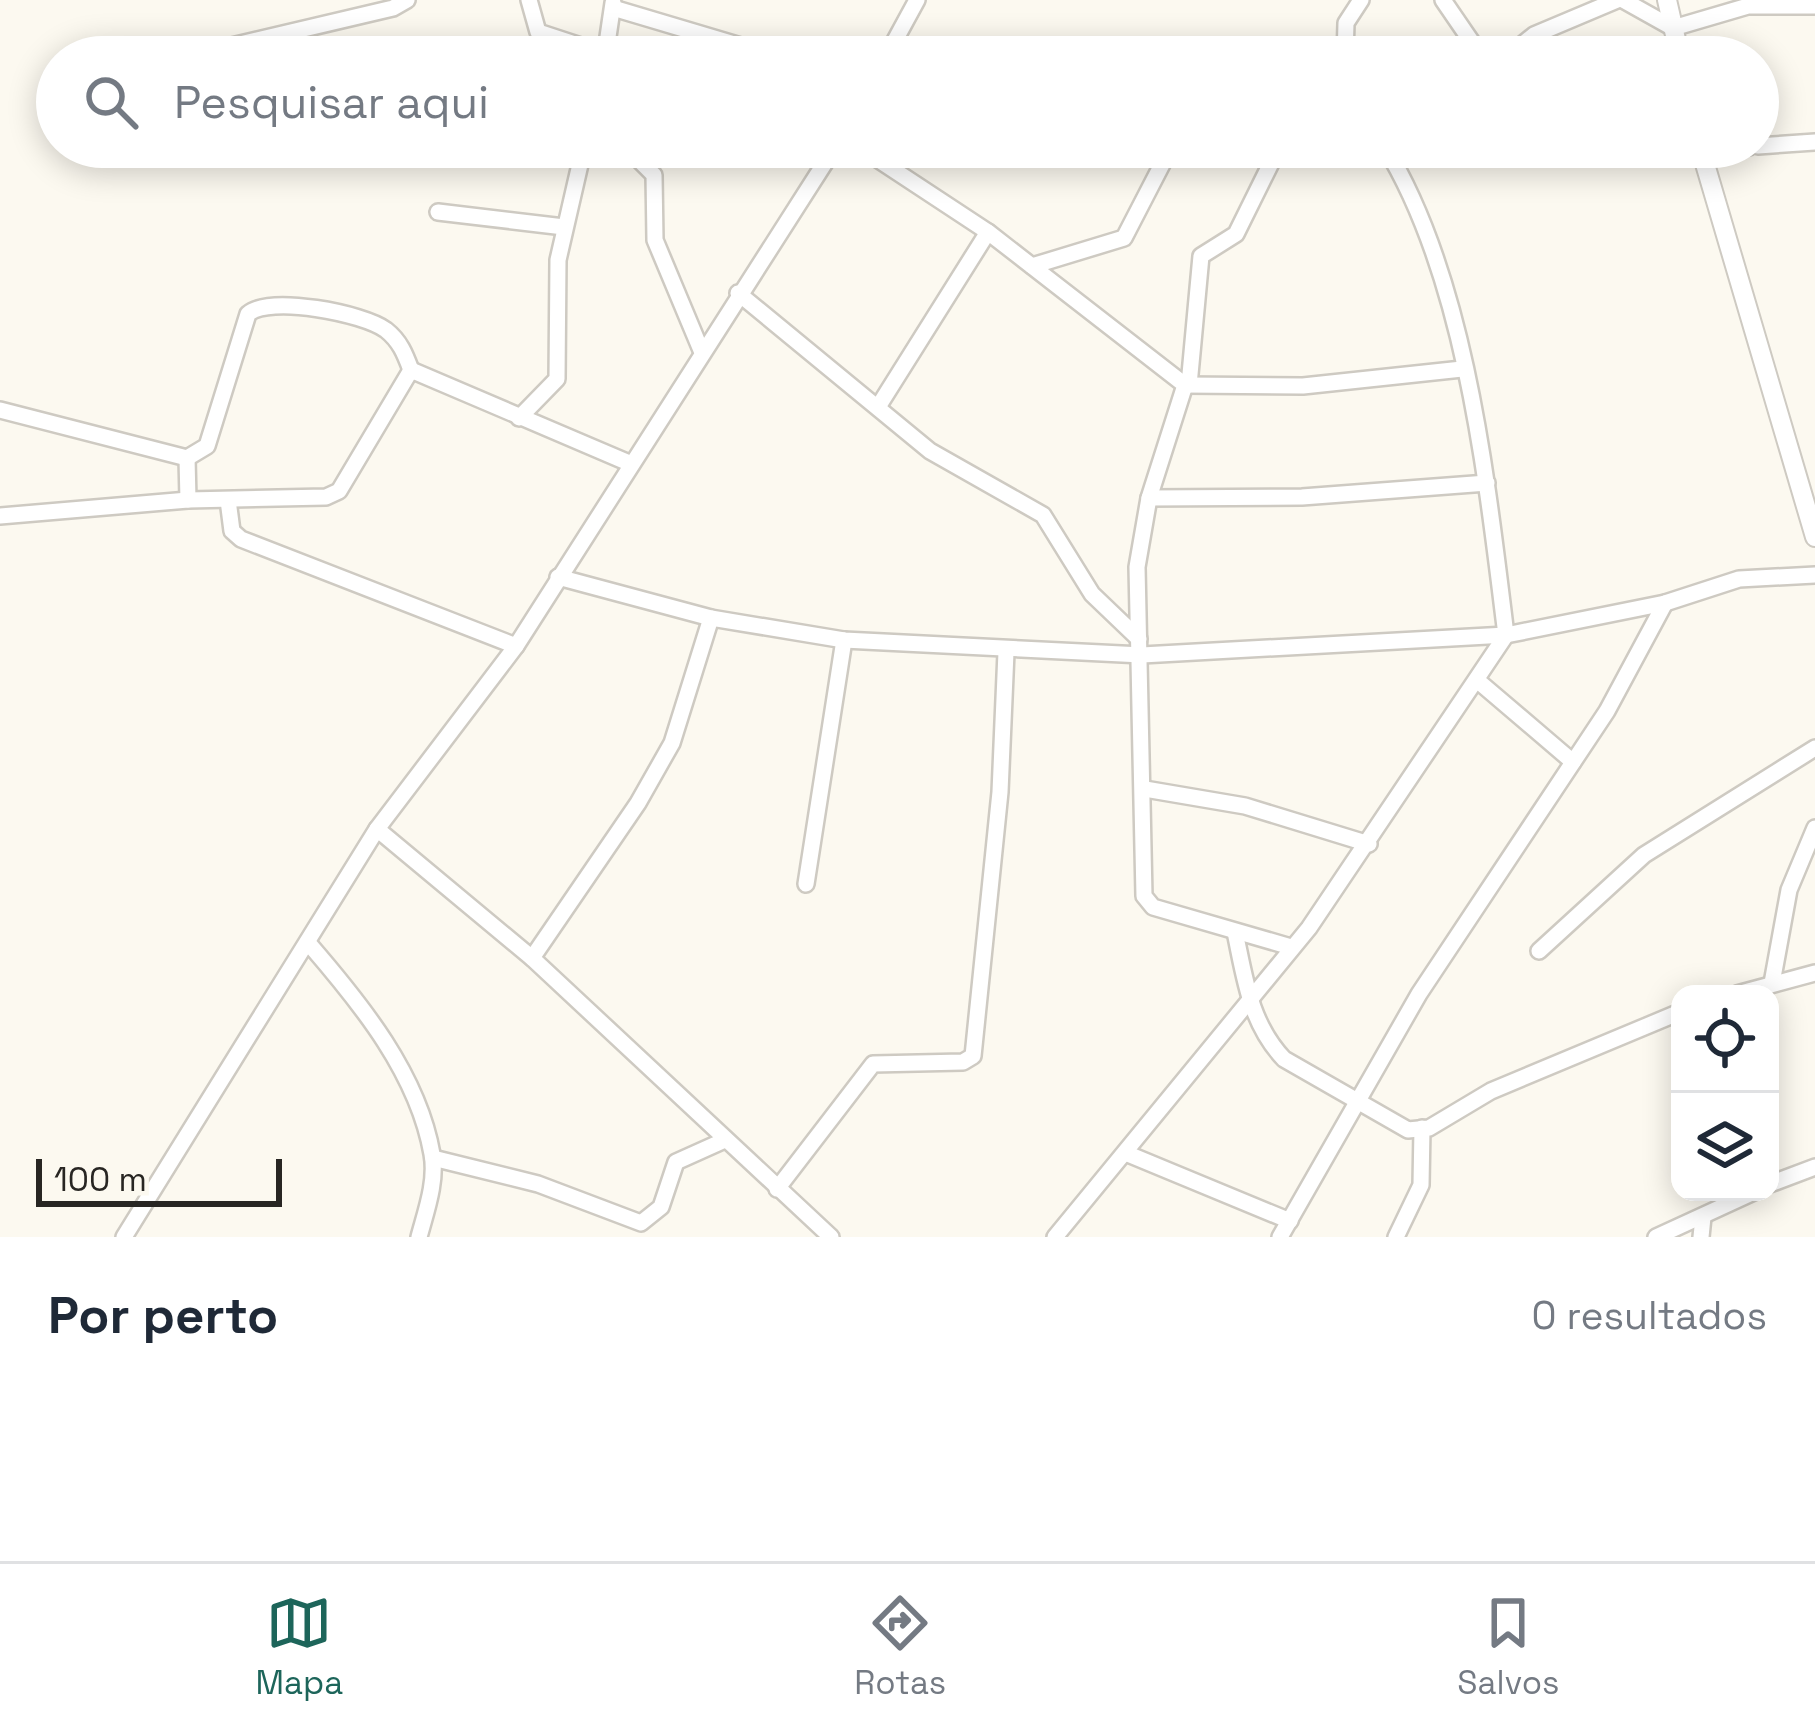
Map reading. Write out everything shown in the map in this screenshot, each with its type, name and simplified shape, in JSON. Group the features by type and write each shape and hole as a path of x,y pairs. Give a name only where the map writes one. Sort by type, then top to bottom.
{"street":[{"path":"274,36 393,8 407,0"},
{"path":"529,0 538,32 549,36"},
{"path":"897,36 917,0"},
{"path":"1346,36 1346,23 1361,0"},
{"path":"1443,0 1468,36"},
{"path":"1533,36 1620,0 1673,28 1748,6 1815,5"},
{"path":"1667,0 1675,36"},
{"path":"608,36 613,4 713,36"},
{"path":"1779,145 1815,142"},
{"path":"519,418 556,379 558,260 579,168"},
{"path":"647,168 654,175 655,240 701,350"},
{"path":"124,1237 310,945 377,829 516,646 821,168"},
{"path":"891,168 988,232 1187,385 1304,386 1462,369"},
{"path":"1032,266 1124,238 1161,168"},
{"path":"1269,168 1236,234 1202,256 1194,286 1187,385 1149,499 1137,567 1145,789 1142,875 1147,903 1291,947"},
{"path":"1055,1237 1251,1004 1369,844 1506,635 1487,483 1462,369 1417,198 1398,168"},
{"path":"1705,168 1815,537"},
{"path":"438,212 564,227"},
{"path":"878,407 988,232"},
{"path":"738,293 929,451 1043,514 1092,594 1141,648"},
{"path":"0,410 187,458 207,446 248,314 257,306 343,313 382,327 401,345 411,370 629,463"},
{"path":"0,516 188,500 313,500 339,491 411,370"},
{"path":"187,458 188,500"},
{"path":"1149,499 1302,496 1487,483"},
{"path":"229,500 232,531 242,539 516,646"},
{"path":"558,578 711,618 844,640 1006,652 1506,635 1665,602 1739,579 1815,575"},
{"path":"1280,1237 1419,994 1607,712 1665,602"},
{"path":"532,958 638,803 672,742 711,618"},
{"path":"806,884 844,640"},
{"path":"777,1189 873,1064 962,1062 973,1056 1000,792 1006,652"},
{"path":"1478,681 1573,762"},
{"path":"1539,951 1643,855 1815,748"},
{"path":"1145,789 1245,806 1369,844"},
{"path":"1772,983 1789,890 1815,828"},
{"path":"377,829 532,958 831,1237"},
{"path":"1235,932 1260,1029 1284,1059 1408,1130 1598,1043 1671,1015"},
{"path":"310,945 372,1018 423,1122 433,1158 419,1237"},
{"path":"1766,985 1815,973"},
{"path":"1396,1237 1421,1185 1421,1128"},
{"path":"433,1158 538,1184 640,1223 661,1208 676,1162 725,1140"},
{"path":"1128,1154 1290,1221"},
{"path":"1779,1181 1815,1167"},
{"path":"1662,1236 1736,1201"},
{"path":"1701,1237 1703,1217"}]}
